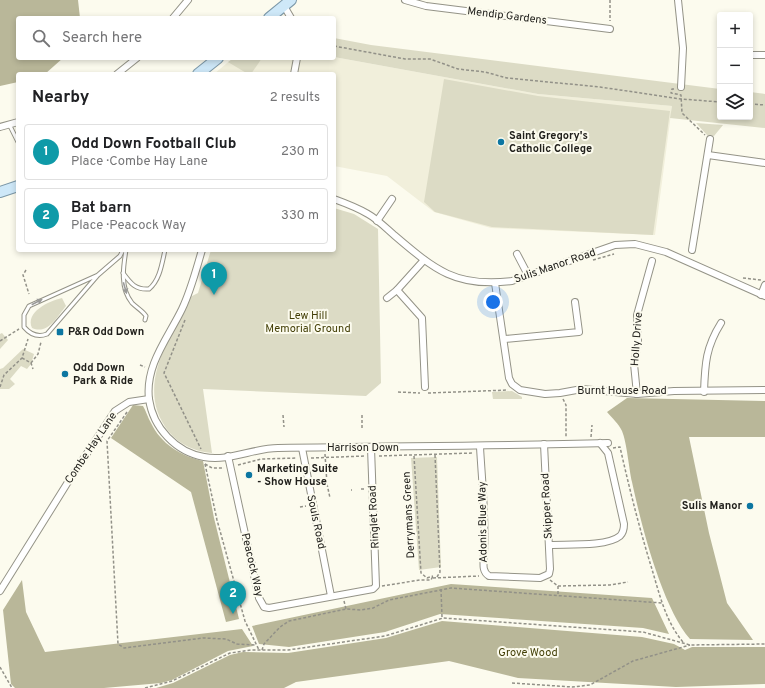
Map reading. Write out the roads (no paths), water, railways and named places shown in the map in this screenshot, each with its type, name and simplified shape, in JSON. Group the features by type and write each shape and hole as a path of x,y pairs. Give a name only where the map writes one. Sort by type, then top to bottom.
{"main road":[{"path":"271,16 287,2"},
{"path":"200,72 216,60"},
{"path":"0,192 16,187"}],"street":[{"path":"175,16 188,0"},
{"name":"Mendip Gardens","path":"406,0 426,6 610,29"},
{"path":"678,0 683,48 681,87"},
{"path":"287,2 291,16"},
{"path":"753,55 765,55"},
{"path":"120,72 134,60"},
{"path":"294,72 297,60"},
{"path":"0,127 16,122"},
{"path":"692,250 710,139"},
{"path":"708,155 765,163"},
{"path":"377,221 392,199"},
{"name":"Sulis Manor Road","path":"336,200 368,214 424,260 456,278 469,282 495,283 512,281 615,245 648,246 666,252 763,295"},
{"path":"149,399 152,369 158,353 182,309 201,252"},
{"path":"517,254 528,275"},
{"path":"387,298 397,290 424,260"},
{"name":"Holly Drive","path":"638,394 634,364 638,342 637,315 652,261"},
{"path":"495,283 505,339 580,332 575,302"},
{"path":"763,295 765,285"},
{"path":"397,290 422,318 426,390"},
{"path":"704,392 705,369 710,340 721,323"},
{"name":"Burnt House Road","path":"505,339 509,378 515,388 526,392 560,394 592,389 638,394 674,391 704,392 765,390"},
{"name":"Combe Hay Lane","path":"0,591 68,482 116,412 125,404 149,399"},
{"name":"Harrison Down","path":"149,399 152,412 164,434 181,449 204,457 228,456 276,448 480,450 544,444 600,443 607,446 624,524 623,531 620,536 609,540 592,543 550,545"},
{"name":"Skipper Road","path":"544,444 550,545 550,569 545,577"},
{"name":"Souls Road","path":"302,448 331,596"},
{"name":"Ringlet Road","path":"371,448 376,585"},
{"name":"Adonis Blue Way","path":"480,450 485,530 484,568 486,574 489,576 545,577"},
{"name":"Peacock Way","path":"228,456 259,598 264,607 274,608 373,588 376,585"}],"lane":[{"path":"9,124 16,138"},
{"path":"98,275 28,306 24,315 24,327 30,333 42,336 47,334 98,275 120,256 122,252"},
{"path":"126,252 123,273 124,284 128,296 135,306 145,314 145,320"},
{"path":"123,273 132,285 138,288 149,289 154,285 164,252"}],"place":[{"name":"Saint Gregory's Catholic College","path":"501,142"},
{"name":"Odd Down Football Club","path":"214,295"},
{"name":"P&R Odd Down","path":"60,332"},
{"name":"Odd Down Park & Ride","path":"65,374"},
{"name":"Marketing Suite - Show House","path":"249,475"},
{"name":"Sulis Manor","path":"750,506"},
{"name":"Bat barn","path":"233,614"}],"park label":[{"name":"Lew Hill Memorial Ground","path":"308,322"},
{"name":"Grove Wood","path":"528,653"}]}
